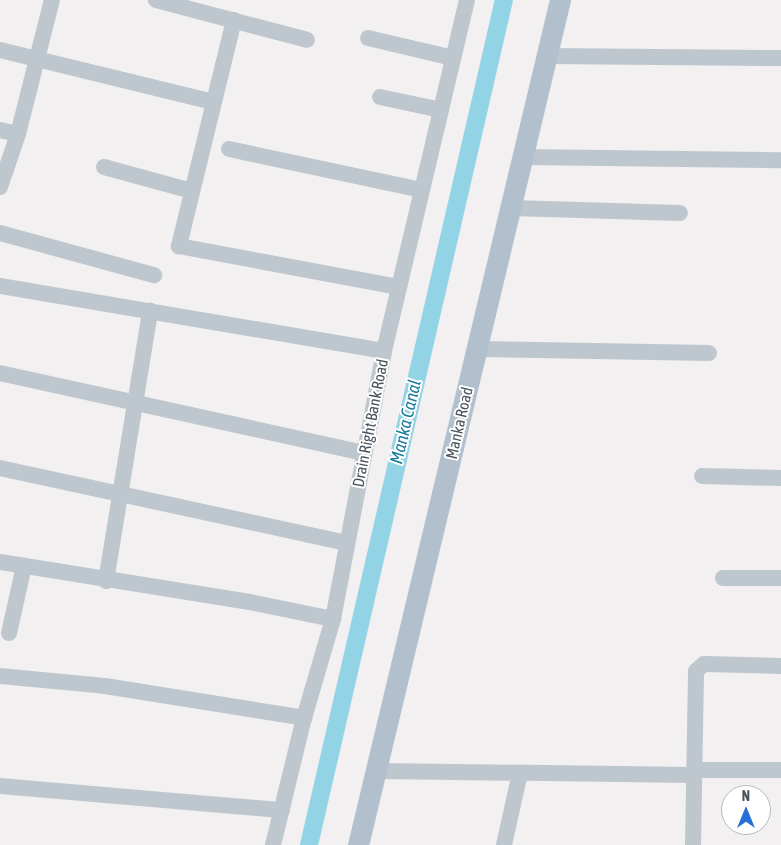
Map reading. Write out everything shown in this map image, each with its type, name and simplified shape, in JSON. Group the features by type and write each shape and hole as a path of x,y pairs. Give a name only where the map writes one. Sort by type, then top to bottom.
{"main road":[{"name":"Manka Road","path":"358,845 560,0"}],"street":[{"path":"0,187 18,134 52,0"},
{"path":"156,0 307,40"},
{"name":"Drain Right Bank Road","path":"273,845 304,718 333,619 384,351 467,0"},
{"path":"234,20 179,246 399,287"},
{"path":"368,38 453,58"},
{"path":"0,50 214,102"},
{"path":"547,56 781,58"},
{"path":"380,97 440,110"},
{"path":"0,130 18,134"},
{"path":"229,149 422,190"},
{"path":"523,157 781,160"},
{"path":"104,167 192,191"},
{"path":"511,208 680,213"},
{"path":"0,233 154,275"},
{"path":"0,286 384,351"},
{"path":"106,581 150,311"},
{"path":"477,349 709,353"},
{"path":"0,374 364,452"},
{"path":"0,468 120,496 346,543"},
{"path":"702,476 781,478"},
{"path":"0,562 106,581 250,602 333,619"},
{"path":"9,633 24,566"},
{"path":"723,578 781,578"},
{"path":"693,845 696,671 699,667 781,666"},
{"path":"0,676 105,686 304,718"},
{"path":"376,771 520,773 781,770"},
{"path":"504,845 520,773"},
{"path":"0,786 282,810"}],"waterway":[{"name":"Manka Canal","path":"309,845 504,0"}]}
